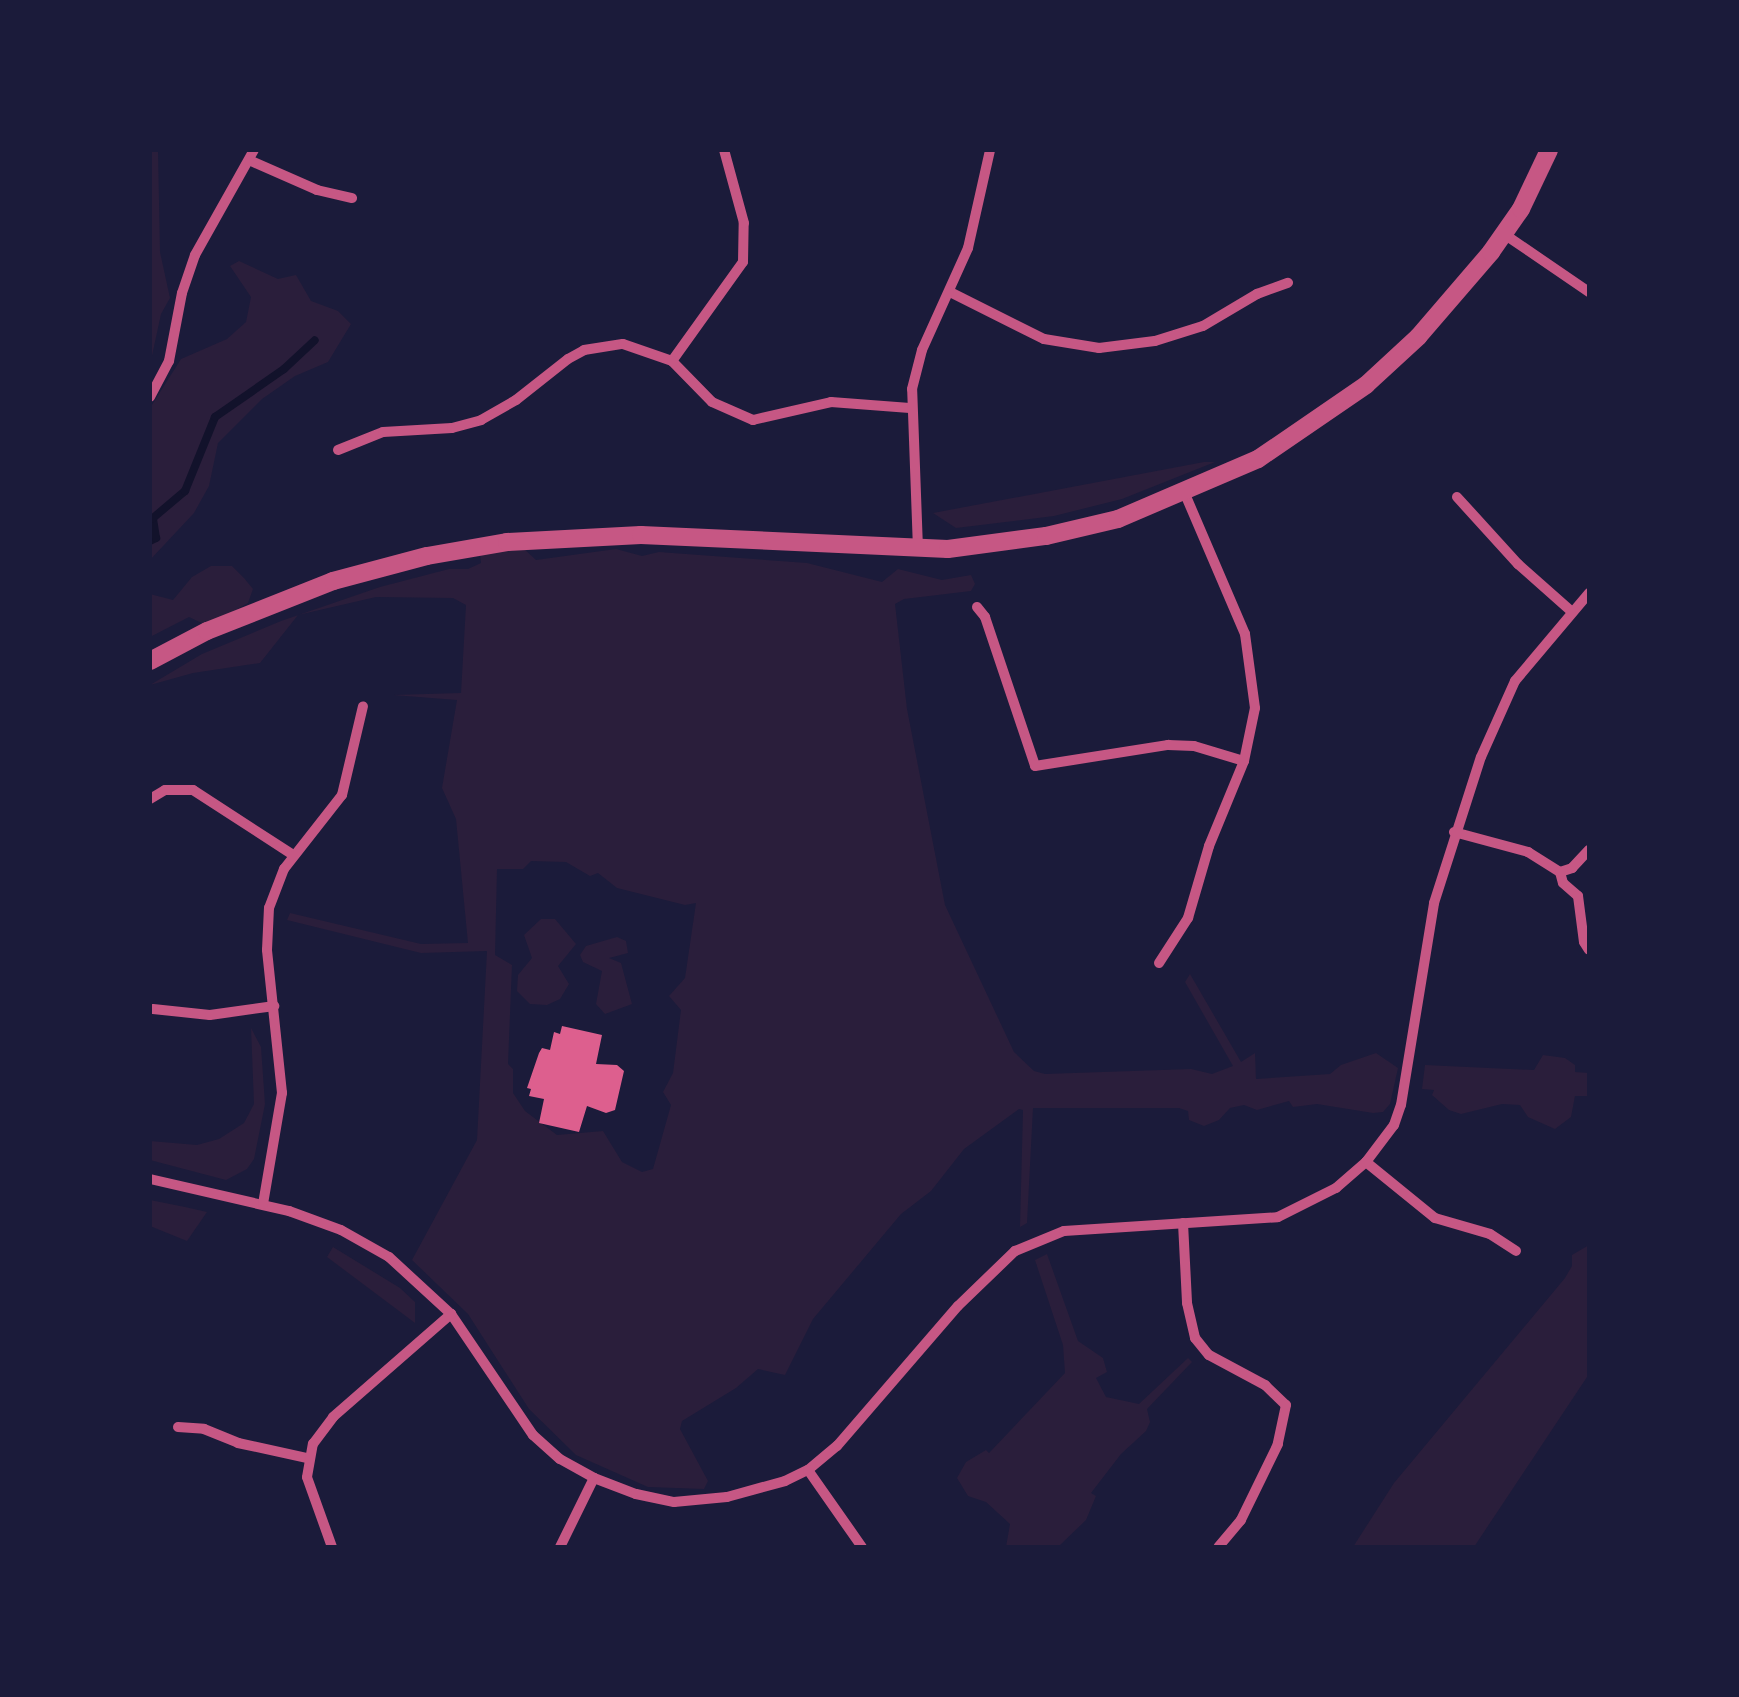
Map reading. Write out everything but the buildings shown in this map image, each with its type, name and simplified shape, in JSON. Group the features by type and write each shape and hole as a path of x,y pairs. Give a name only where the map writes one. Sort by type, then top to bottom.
{"street":[{"path":"672,360 742,262 744,223 724,150"},
{"path":"918,549 910,408 922,350 950,292 977,217 990,150"},
{"path":"150,661 207,631 333,581 427,556 507,542 641,535 918,549 969,548 1118,519 1184,494 1258,459 1366,384 1438,316 1504,234 1549,150"},
{"path":"150,397 170,360 182,293 195,255 253,155 317,190 352,198"},
{"path":"1504,234 1589,292"},
{"path":"950,292 1044,339 1099,348 1155,341 1203,326 1257,294 1288,283"},
{"path":"338,450 383,432 431,431 481,420 584,350 623,344 672,360 712,402 753,420 831,402 910,408"},
{"path":"1160,963 1188,918 1210,846 1244,761 1255,708 1252,658 1235,607 1184,494"},
{"path":"1457,497 1518,564 1572,612"},
{"path":"150,1179 263,1204 341,1230 377,1250 424,1284 452,1314 533,1434 560,1459 594,1478 660,1501 695,1502 742,1494 808,1470 837,1446 958,1306 1015,1251 1064,1230 1278,1217 1324,1196 1366,1162 1394,1125 1406,1078 1434,903 1454,832 1515,681 1589,593"},
{"path":"976,607 985,617 1035,766 1168,746 1194,746 1244,761"},
{"path":"263,1204 282,1093 267,950 269,908 293,856 342,795 363,706"},
{"path":"150,799 165,790 193,790 293,856"},
{"path":"1454,832 1528,852 1560,872 1563,883 1578,896 1584,942 1589,950"},
{"path":"1560,872 1572,868 1589,850"},
{"path":"153,1008 210,1015 274,1006"},
{"path":"1366,1162 1423,1211 1490,1234 1516,1252"},
{"path":"1183,1223 1186,1304 1196,1338 1209,1355 1264,1385 1286,1405 1278,1444 1241,1520 1218,1547"},
{"path":"332,1547 309,1490 307,1458 333,1417 452,1314"},
{"path":"178,1427 204,1429 238,1443 307,1458"},
{"path":"808,1470 862,1547"},
{"path":"560,1547 594,1478"}],"shaded area":[{"path":"150,150 158,150 160,252 170,298 161,314 150,365"},
{"path":"239,261 278,279 296,275 311,301 338,311 351,324 328,362 295,376 262,399 218,443 209,486 194,513 150,560 150,408 181,359 227,339 246,322 251,297 230,266"},
{"path":"1215,462 1122,499 1054,516 956,528 933,513"},
{"path":"522,547 536,560 616,549 642,556 659,552 807,563 882,582 898,569 942,580 971,575 975,584 971,591 904,599 895,604 907,709 945,905 1014,1052 1034,1071 1045,1074 1191,1069 1212,1074 1233,1066 1185,982 1190,974 1241,1062 1255,1053 1256,1079 1330,1074 1341,1065 1376,1053 1398,1068 1390,1104 1383,1112 1373,1113 1317,1104 1293,1107 1289,1101 1257,1110 1244,1105 1230,1108 1219,1120 1204,1126 1189,1120 1188,1111 1179,1108 1033,1108 1027,1223 1020,1227 1023,1110 1019,1109 964,1149 931,1191 901,1214 813,1319 785,1375 758,1369 736,1388 682,1421 680,1429 708,1481 704,1489 648,1487 576,1455 529,1409 468,1314 412,1260 477,1140 487,951 421,953 287,920 290,913 421,944 468,943 456,819 442,788 457,700 393,695 461,693 466,605 453,598 376,597 299,615 380,587 449,569 468,569 481,563 480,554","holes":["531,861 566,862 590,876 598,873 617,888 685,905 696,903 685,978 669,996 681,1010 673,1073 663,1092 671,1105 653,1169 642,1172 622,1162 603,1131 557,1135 525,1111 513,1093 513,1069 508,1064 512,965 495,955 497,869 523,869"]},
{"path":"211,566 232,566 244,578 253,589 248,603 208,626 189,617 150,637 150,594 173,600 192,577"},
{"path":"298,615 260,663 193,673 150,685 202,654"},
{"path":"541,919 555,919 576,944 558,966 569,984 560,999 547,1005 530,1004 517,991 518,975 532,958 524,935"},
{"path":"617,937 626,941 628,953 609,958 621,963 632,1004 605,1014 596,1004 602,971 583,962 580,955 586,946"},
{"path":"251,1028 261,1047 265,1104 254,1159 247,1169 226,1180 150,1160 150,1141 197,1145 219,1139 244,1123 254,1104"},
{"path":"1543,1055 1565,1058 1575,1065 1575,1072 1589,1073 1589,1096 1575,1096 1571,1117 1555,1129 1528,1117 1520,1105 1502,1104 1461,1114 1449,1110 1432,1095 1434,1090 1422,1089 1425,1065 1534,1070"},
{"path":"150,1200 207,1212 187,1241 150,1226"},
{"path":"1589,1245 1589,1374 1474,1547 1353,1547 1394,1483 1565,1278 1572,1266 1572,1255"},
{"path":"333,1247 400,1288 415,1302 415,1323 327,1257"},
{"path":"1047,1254 1078,1341 1103,1358 1107,1372 1096,1378 1106,1397 1139,1404 1188,1358 1192,1362 1147,1409 1150,1422 1146,1431 1121,1454 1091,1493 1096,1496 1086,1520 1058,1547 1006,1547 1010,1524 986,1502 968,1496 957,1478 966,1462 986,1450 989,1453 1065,1373 1063,1345 1035,1260"}],"waterway":[{"path":"150,541 156,538 153,518 185,491 215,417 284,369 315,340"}]}
